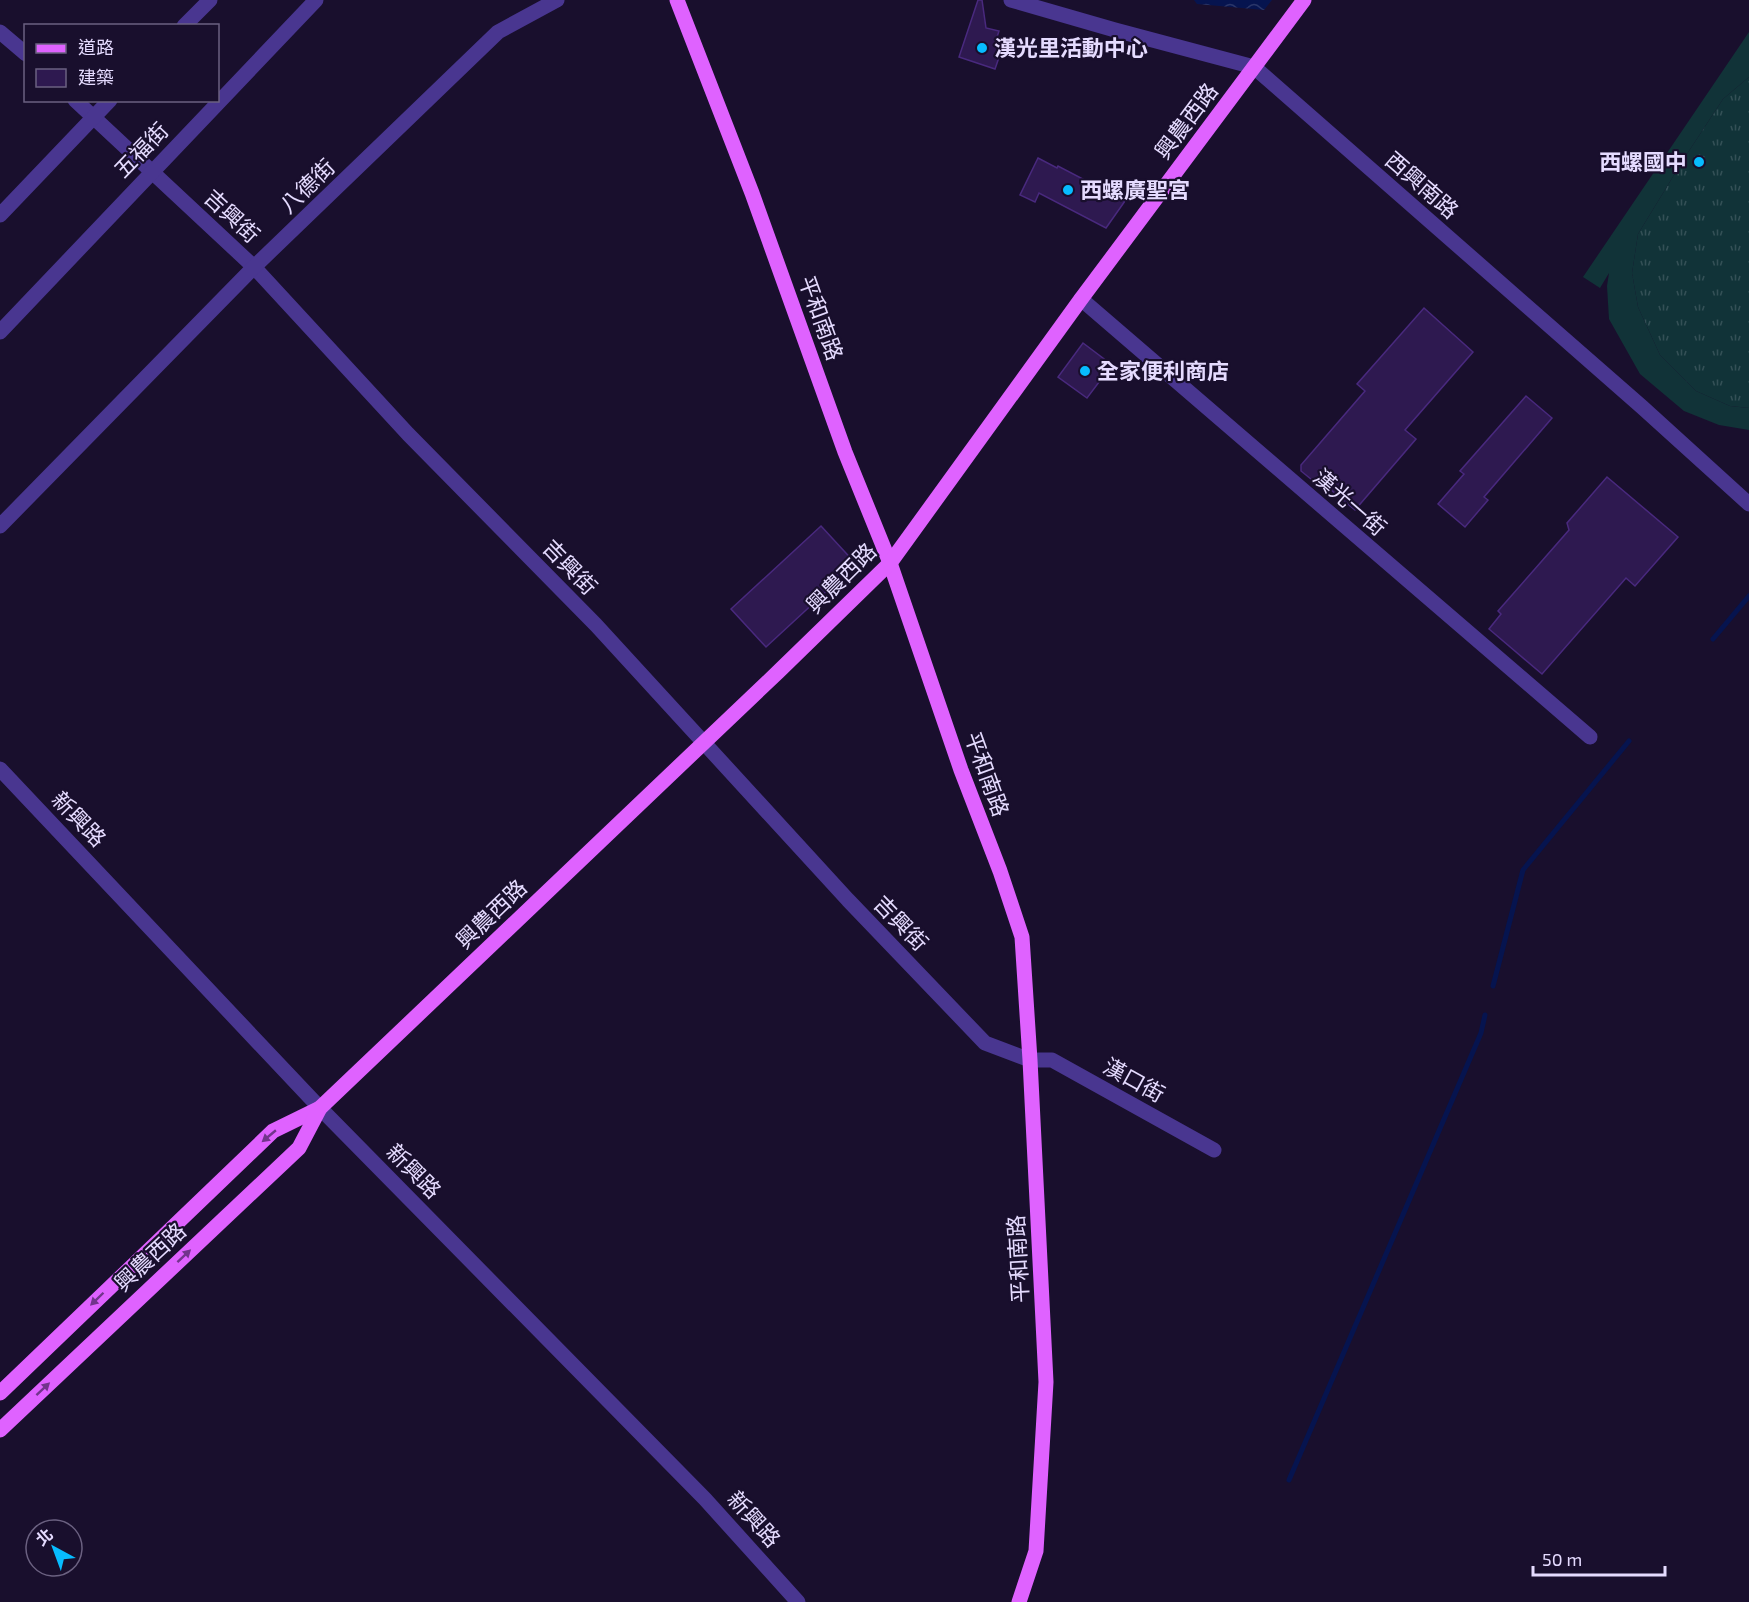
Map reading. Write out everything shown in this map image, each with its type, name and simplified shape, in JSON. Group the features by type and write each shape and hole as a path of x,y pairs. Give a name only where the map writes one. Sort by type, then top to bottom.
{"main road":[{"name":"平和南路","path":"677,0 756,204 846,452 890,563 961,770 1000,871 1022,937 1046,1382 1036,1551 1019,1602"},
{"name":"興農西路","path":"0,1393 273,1131 320,1108 890,563 1081,299 1304,0"},
{"name":"興農西路","path":"0,1430 299,1148 320,1108"}],"street":[{"path":"186,24 210,0"},
{"name":"五福街","path":"219,102 316,0"},
{"name":"八德街","path":"0,526 254,267 498,32 557,0"},
{"name":"西興南路","path":"1011,0 1254,67 1642,407 1749,504"},
{"path":"0,32 24,52"},
{"name":"吉興街","path":"77,102 254,267 408,434 596,626 848,900 985,1043 1030,1060"},
{"path":"0,215 108,102"},
{"name":"五福街","path":"0,332 219,102"},
{"name":"漢光一街","path":"1081,299 1590,737"},
{"name":"新興路","path":"0,769 320,1108 705,1499 798,1602"},
{"name":"漢口街","path":"1030,1060 1052,1060 1214,1150"}],"green space":[{"path":"1749,32 1749,77 1723,99 1638,234 1632,273 1638,307 1660,355 1696,391 1730,406 1749,408 1749,430 1719,425 1684,411 1640,374 1609,319 1607,286 1609,273 1600,288 1583,277"},
{"path":"1749,77 1749,408 1730,406 1696,391 1660,355 1638,307 1632,273 1638,234 1723,99"}],"water":[{"path":"1194,0 1272,0 1264,10 1197,4"}],"building":[{"name":"漢光里活動中心","path":"978,0 982,0 986,28 999,31 997,37 1005,40 995,69 959,57"},
{"path":"1038,158 1125,201 1106,228 1039,193 1035,202 1020,195"},
{"path":"1424,308 1473,352 1405,430 1416,439 1355,510 1325,485 1322,488 1301,471 1301,465 1365,391 1357,384"},
{"name":"全家便利商店","path":"1083,343 1112,365 1087,398 1058,377"},
{"path":"1526,396 1552,418 1484,497 1488,500 1465,527 1438,504 1464,474 1460,471"},
{"path":"1607,477 1678,537 1635,586 1626,578 1542,674 1489,629 1501,614 1498,611 1569,530 1567,523"},
{"path":"821,526 856,564 766,647 731,609"}],"waterway":[{"path":"1713,639 1749,596"},
{"path":"1493,986 1523,870 1629,741"},
{"path":"1289,1480 1481,1033 1485,1015"}],"place":[{"name":"漢光里活動中心","path":"982,48"},
{"name":"西螺國中","path":"1699,162"},
{"name":"西螺廣聖宮","path":"1068,190"},
{"name":"全家便利商店","path":"1085,371"}]}
